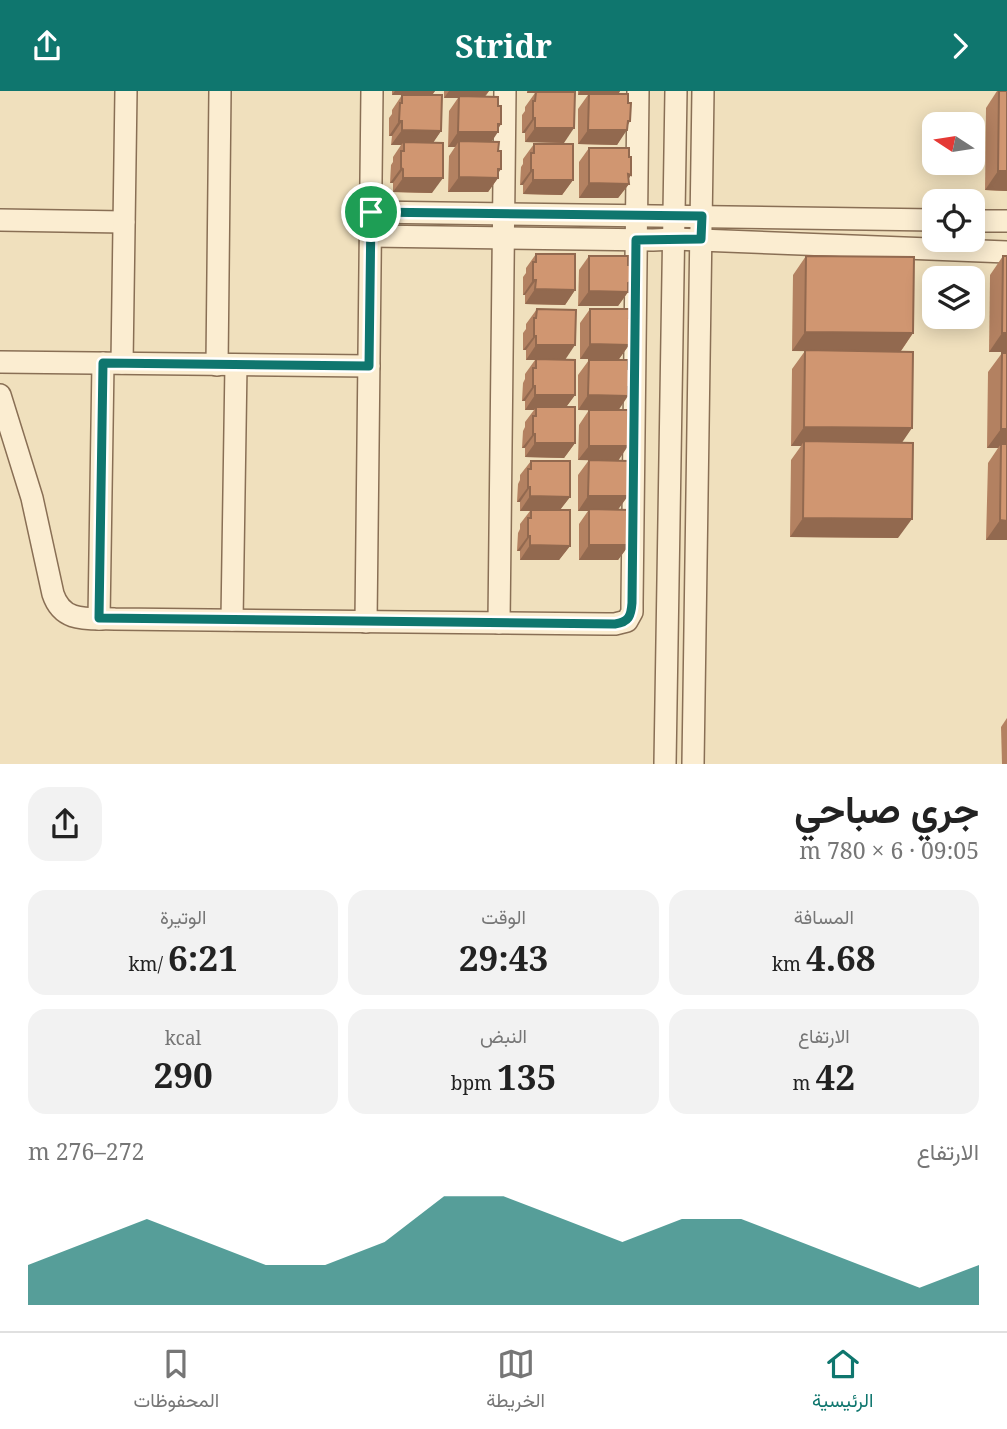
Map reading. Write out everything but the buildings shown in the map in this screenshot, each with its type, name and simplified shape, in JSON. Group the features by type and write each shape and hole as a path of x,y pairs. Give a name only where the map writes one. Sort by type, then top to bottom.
{"street":[{"path":"99,618 112,363 124,222 126,91"},
{"path":"220,91 232,620"},
{"path":"366,622 372,91"},
{"path":"499,623 505,91"},
{"path":"0,395 32,498 56,601 59,608 70,616 366,622 615,624 627,621 632,603 638,91"},
{"path":"665,764 676,91"},
{"path":"693,764 703,91"},
{"path":"371,212 922,220"},
{"path":"0,220 124,222"},
{"path":"985,221 1007,221"},
{"path":"371,236 701,239 1007,252"},
{"path":"0,362 369,366"}],"route":[{"path":"371,212 702,216 701,239 636,240 630,618 615,624 99,618 103,363 369,366 371,212"}]}
